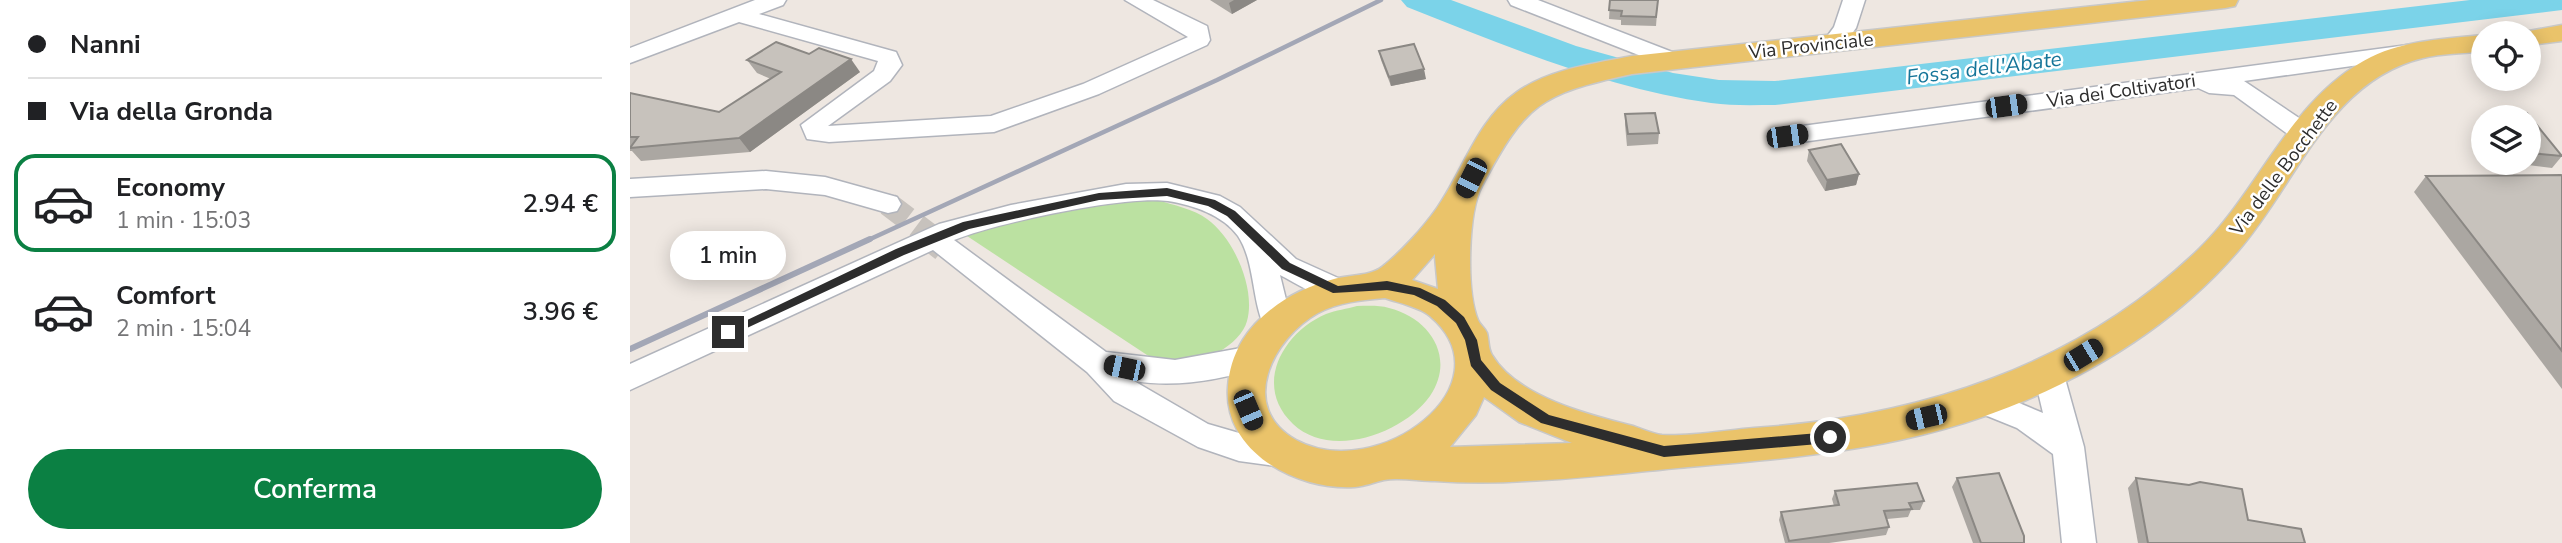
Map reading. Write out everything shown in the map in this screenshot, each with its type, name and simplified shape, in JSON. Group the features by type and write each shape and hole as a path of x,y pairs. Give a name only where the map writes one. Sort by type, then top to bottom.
{"main road":[{"name":"Via Provinciale","path":"1387,285 1419,254 1458,202 1497,128 1531,96 1570,78 1672,60 2225,0"},
{"path":"2541,36 2562,33"},
{"name":"Via delle Bocchette","path":"1391,461 1450,467 1586,462 1664,452 1809,441 1913,420 1981,400 2049,375 2100,345 2182,285 2235,232 2330,99 2366,72 2414,51 2471,44"},
{"name":"Via Provinciale","path":"1458,202 1452,257 1460,320"},
{"path":"1387,285 1416,291 1441,303 1460,320 1471,340 1475,362 1472,386 1462,409 1420,448 1391,461 1362,468 1333,469 1306,464 1282,453 1255,427 1248,410 1245,393 1252,358 1277,324 1294,310 1337,290 1387,285"},
{"name":"Via delle Bocchette","path":"1475,362 1495,387 1545,419 1664,452"}],"street":[{"path":"630,56 775,0"},
{"path":"740,15 888,57 890,65 882,76 813,125 816,133 829,134 994,124 1091,89 1199,40 1199,31 1136,0"},
{"path":"1519,0 1672,60"},
{"path":"1834,43 1845,28 1854,0"},
{"name":"Via dei Coltivatori","path":"1787,136 2414,51"},
{"path":"2171,82 2239,88 2305,134"},
{"path":"630,188 766,180 825,186 888,204"},
{"path":"630,378 929,239 1011,214 1099,197 1167,192 1211,203 1231,214 1286,266 1337,290"},
{"path":"1251,234 1266,274 1277,324"},
{"path":"945,247 1098,363 1125,393 1198,434 1239,447 1282,453"},
{"path":"1098,363 1150,374 1202,371 1252,358"},
{"path":"2049,375 2068,447 2079,543"},
{"path":"1981,400 2028,419 2068,447"}],"green space":[{"path":"1157,200 1196,213 1217,228 1234,251 1248,294 1249,308 1243,331 1225,348 1189,363 1177,365 1159,362 964,234 977,228 1117,201"},
{"path":"1357,306 1377,306 1404,313 1427,330 1439,354 1437,382 1430,396 1418,409 1385,431 1346,441 1309,435 1293,424 1281,409 1275,393 1274,378 1278,362 1286,347 1310,323 1330,313"}],"building":[{"path":"1610,0 1658,0 1656,17 1621,16 1622,11 1609,10"},
{"path":"776,42 809,54 819,48 851,59 739,138 630,148 638,137 630,137 630,93 719,112 781,72 747,60"},
{"path":"1414,44 1424,69 1389,77 1379,51"},
{"path":"1655,113 1659,133 1628,134 1625,114"},
{"path":"2541,130 2562,156 2541,154"},
{"path":"1841,144 1859,174 1827,180 1809,150"},
{"path":"2426,176 2562,176 2562,351"},
{"path":"1999,473 2024,536 2024,543 1981,543 1957,478"},
{"path":"2136,478 2189,485 2200,482 2242,489 2248,520 2301,529 2305,543 2148,543"},
{"path":"1917,483 1924,501 1909,503 1912,509 1884,511 1889,527 1789,541 1781,512 1839,505 1835,491"}],"waterway":[{"name":"Fossa dell'Abate","path":"1419,0 1562,54 1636,76 1711,91 1775,93 2561,0"}],"tunnel":[{"path":"888,204 937,241"},
{"path":"935,239 945,247"}],"railway":[{"path":"866,241 1217,80 1381,0"},
{"path":"630,349 870,239"}],"route":[{"path":"728,332 929,239 967,225 1099,197 1167,192 1184,194 1211,203 1231,214 1286,266 1337,290 1387,285 1416,291 1441,303 1460,320 1471,340 1475,362 1495,387 1545,419 1664,452 1830,437"}]}
